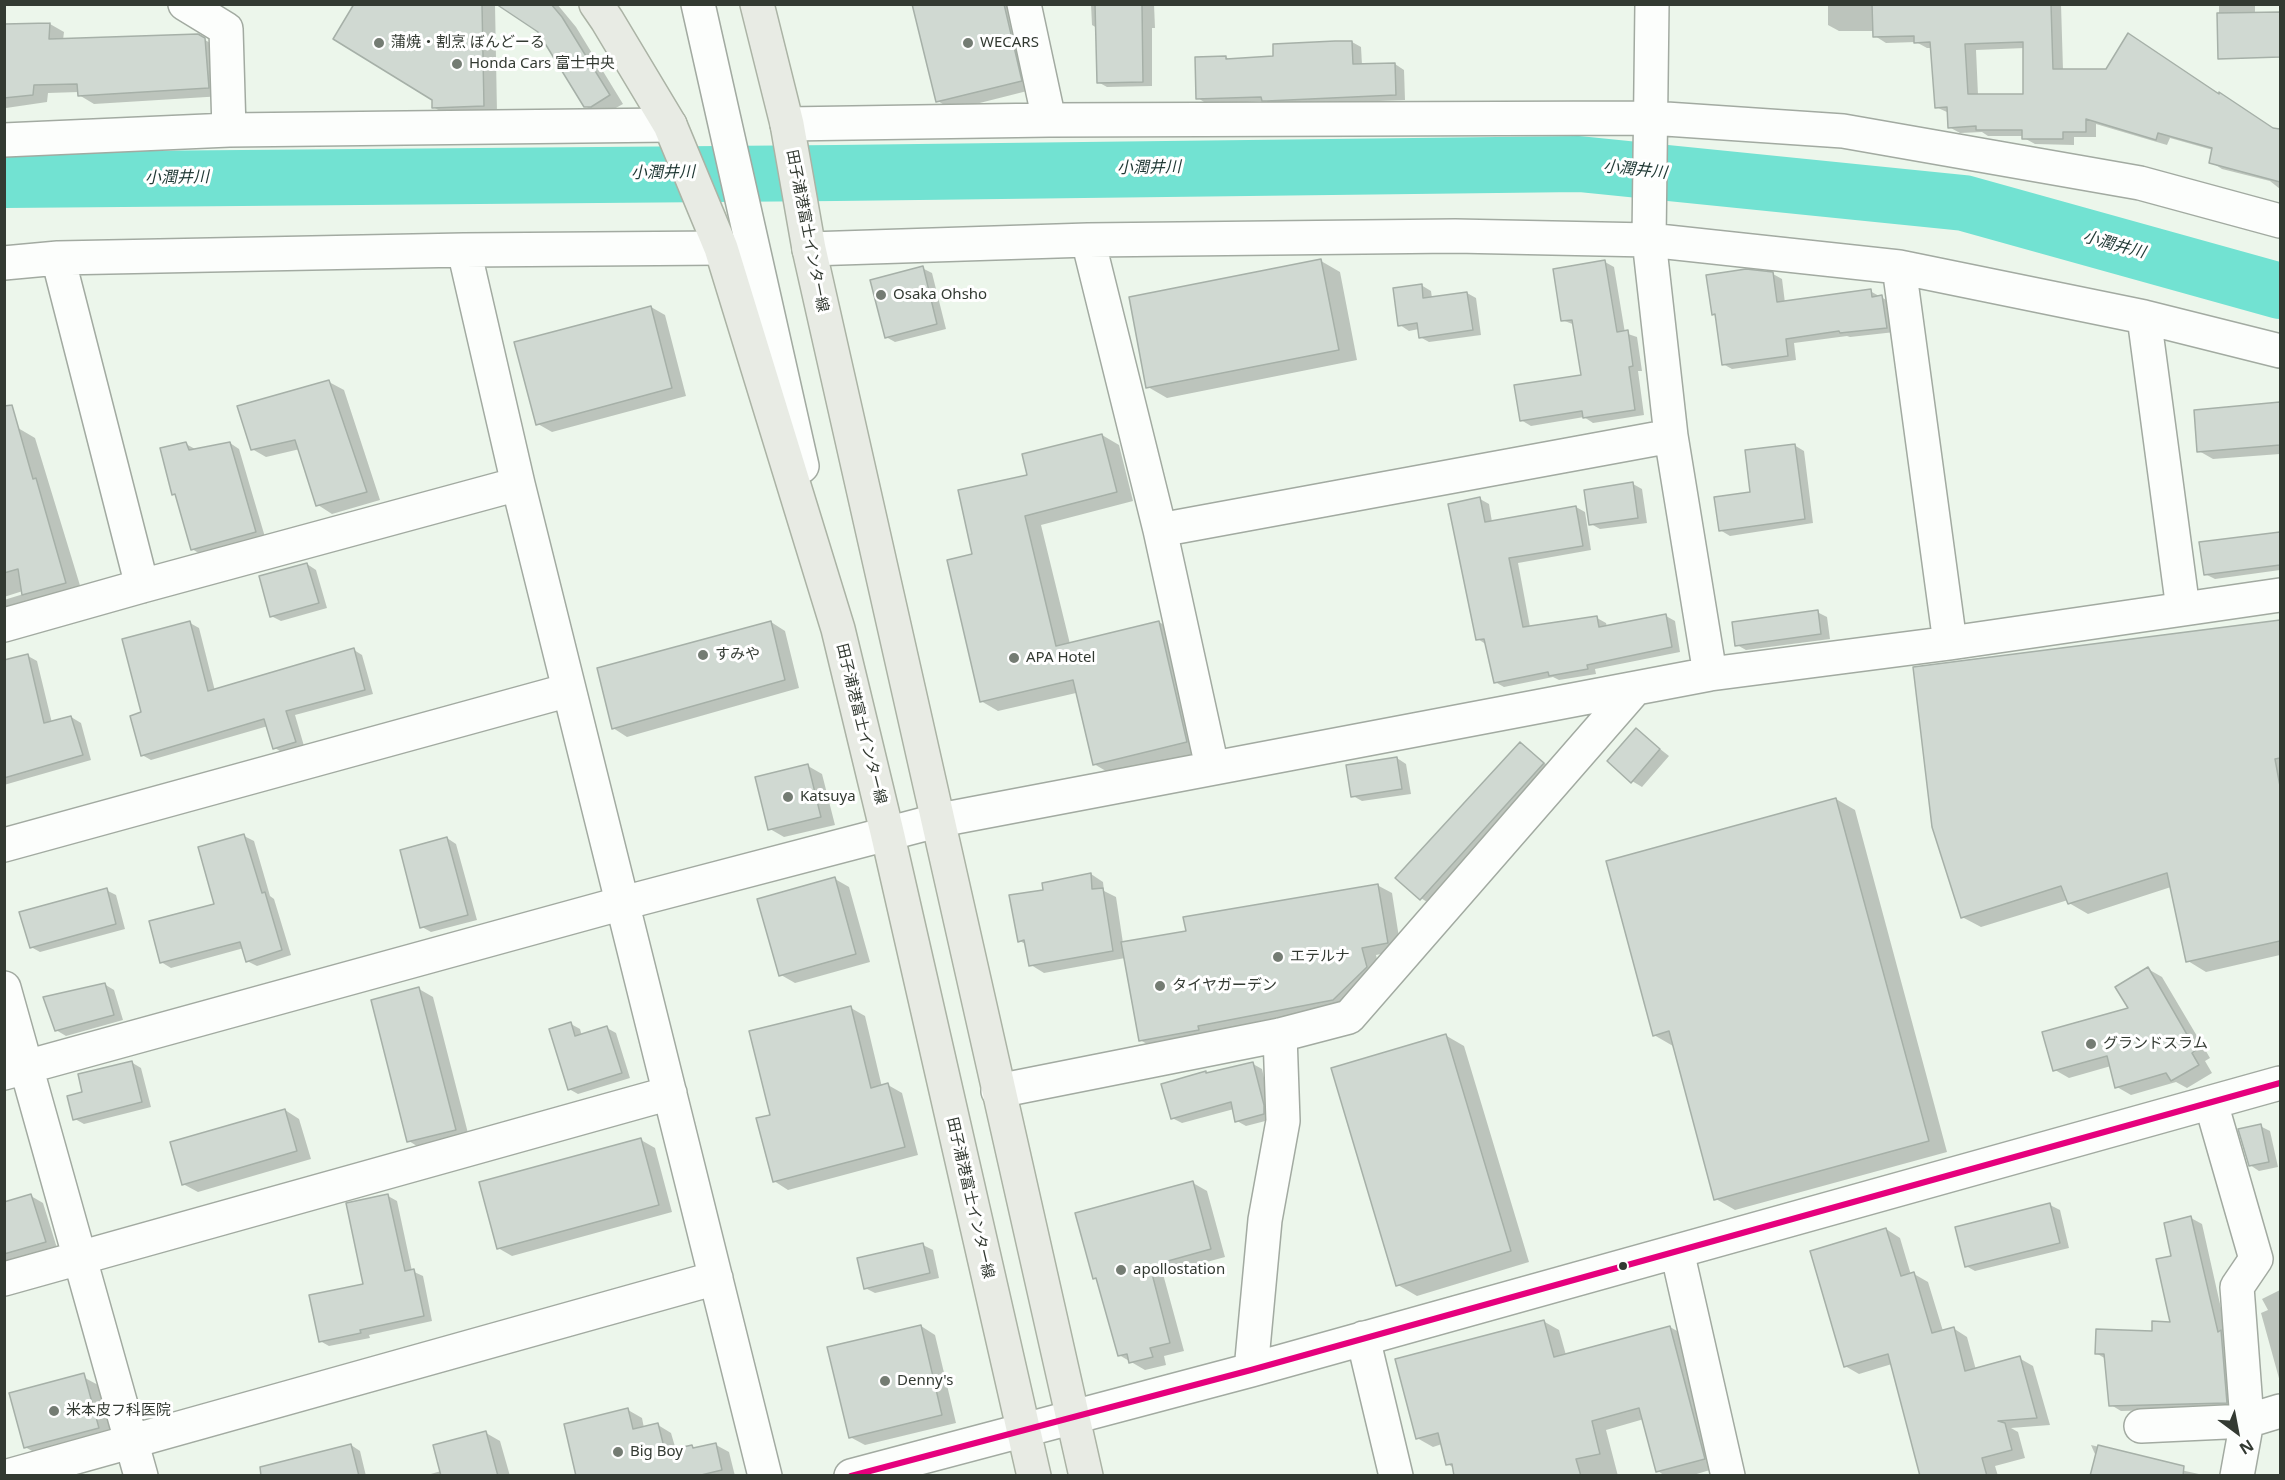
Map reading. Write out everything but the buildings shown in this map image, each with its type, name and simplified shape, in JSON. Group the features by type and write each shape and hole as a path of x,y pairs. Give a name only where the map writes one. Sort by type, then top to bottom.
{"main road":[{"name":"田子浦港富士インター線","path":"596,4 670,125 721,248 838,629 887,832 1034,1476"},
{"name":"田子浦港富士インター線","path":"757,4 787,124 809,249 940,820 998,1091 1086,1476"}],"street":[{"path":"185,4 226,30 229,130"},
{"path":"698,4 838,629"},
{"path":"1024,4 1049,120"},
{"path":"1652,4 1649,231 1671,436 1710,674"},
{"path":"787,124 1049,120 1650,131 1843,130 2139,183 2280,221"},
{"path":"4,140 229,130 670,125"},
{"path":"809,249 1088,240 1455,236 1649,231 1899,267 2144,318 2280,351"},
{"path":"1088,240 1160,530 1212,768"},
{"path":"4,263 58,258 464,250 721,248"},
{"path":"464,250 518,484 765,1476"},
{"path":"58,258 142,585"},
{"path":"1899,267 1950,643"},
{"path":"2144,318 2183,609"},
{"path":"1160,530 1671,436"},
{"path":"4,625 142,585 518,484"},
{"path":"15,1070 623,903 887,832 940,820 1710,674 1950,643 2280,595"},
{"path":"4,845 569,690"},
{"path":"998,1091 1280,1035 1349,1017 1634,690"},
{"path":"4,988 15,1070 80,1258 141,1476"},
{"path":"1251,1370 1265,1220 1283,1121 1280,1035"},
{"path":"851,1476 1251,1370 2280,1083"},
{"path":"4,1279 670,1093"},
{"path":"2211,1103 2268,1253 2237,1287 2247,1421 2237,1476"},
{"path":"1677,1251 1728,1476"},
{"path":"8,1476 716,1278"},
{"path":"1364,1338 1396,1476"},
{"path":"2141,1426 2247,1421 2280,1411"}],"waterway":[{"name":"小潤井川","path":"4,180 1579,164 1964,203 2280,291"}],"transit line":[{"path":"851,1476 1251,1370 2280,1083"}],"place":[{"name":"蒲焼・割烹 ぼんどーる","path":"379,43"},
{"name":"WECARS","path":"968,43"},
{"name":"Honda Cars 富士中央","path":"457,64"},
{"name":"Osaka Ohsho","path":"881,295"},
{"name":"すみや","path":"703,655"},
{"name":"APA Hotel","path":"1014,658"},
{"name":"Katsuya","path":"788,797"},
{"name":"エテルナ","path":"1278,957"},
{"name":"タイヤガーデン","path":"1160,986"},
{"name":"グランドスラム","path":"2091,1044"},
{"name":"apollostation","path":"1121,1270"},
{"name":"Denny's","path":"885,1381"},
{"name":"米本皮フ科医院","path":"54,1411"},
{"name":"Big Boy","path":"618,1452"}]}
